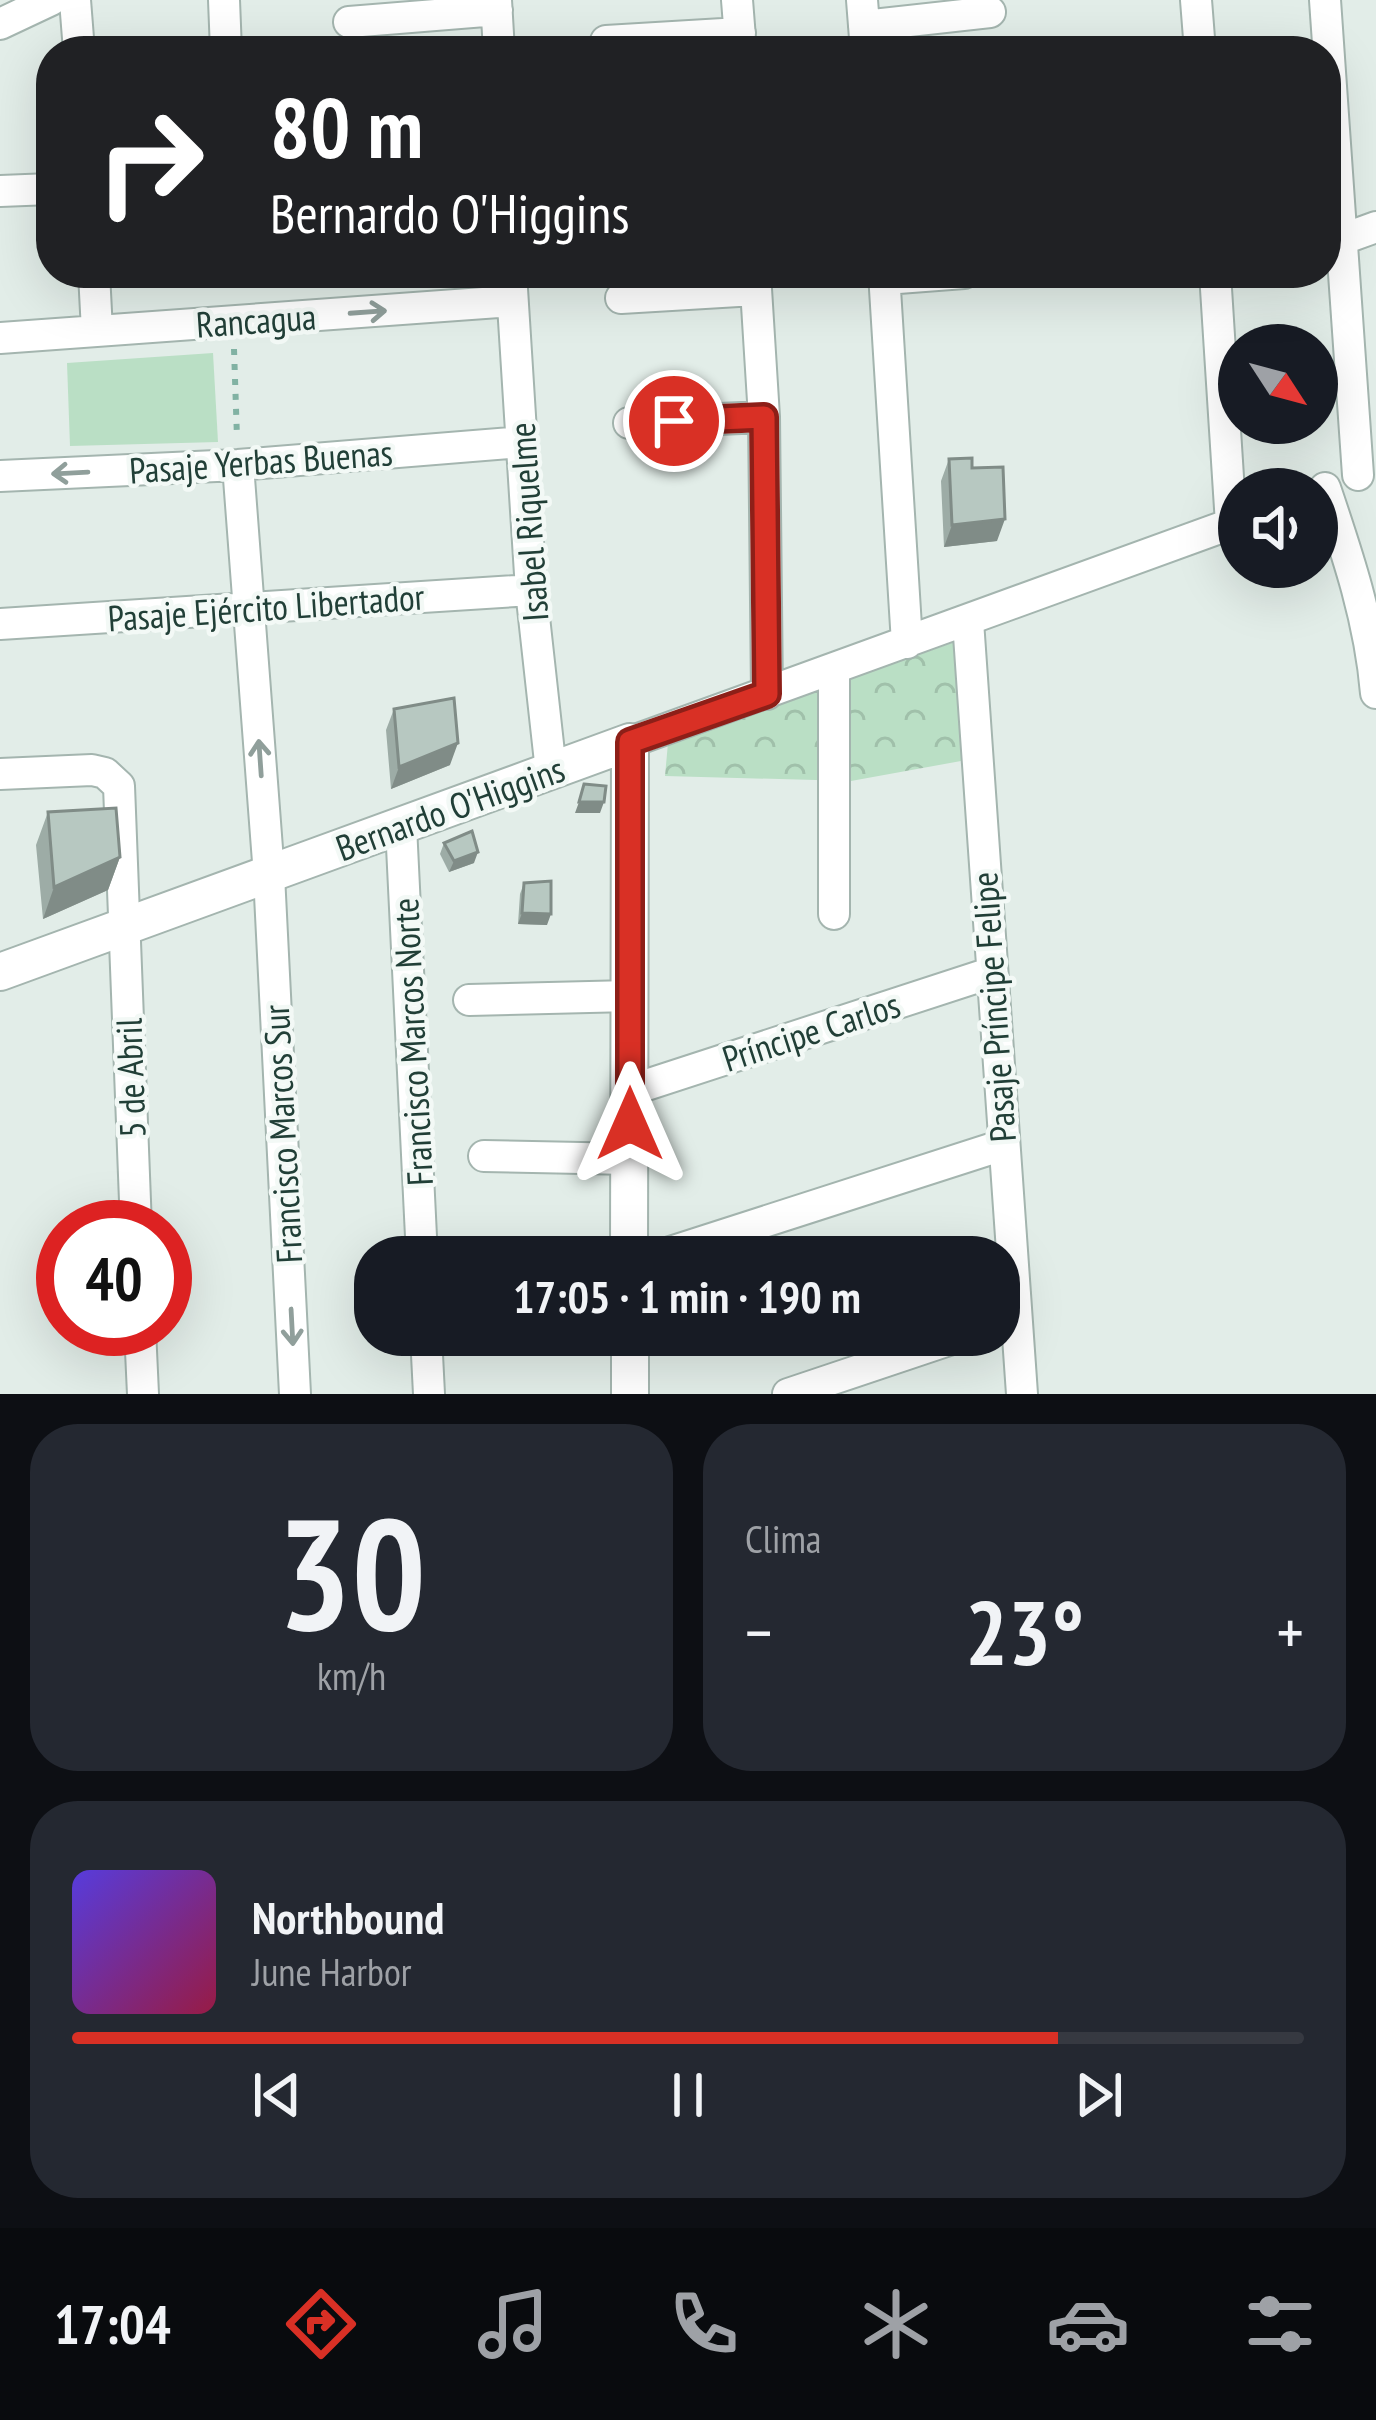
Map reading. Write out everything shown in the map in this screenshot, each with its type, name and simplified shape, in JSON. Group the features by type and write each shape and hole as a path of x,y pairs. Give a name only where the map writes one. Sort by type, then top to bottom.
{"street":[{"path":"0,24 50,0"},
{"path":"75,0 78,36"},
{"path":"224,0 225,36"},
{"path":"737,0 740,36"},
{"path":"1196,0 1199,36"},
{"path":"1325,0 1328,36"},
{"path":"349,22 496,5 498,36"},
{"path":"864,26 990,12"},
{"path":"0,191 36,190"},
{"path":"1338,483 1367,472 1341,212"},
{"path":"1343,238 1376,227"},
{"path":"95,288 98,331"},
{"name":"Rancagua","path":"0,338 233,322 504,288"},
{"name":"Isabel Riquelme","path":"512,288 531,590 551,771"},
{"path":"621,298 705,288"},
{"path":"755,288 764,417 767,694"},
{"path":"886,288 907,643"},
{"path":"1215,288 1230,468"},
{"path":"629,423 764,417"},
{"name":"Pasaje Yerbas Buenas","path":"0,476 238,465 522,442"},
{"name":"Francisco Marcos Sur","path":"238,465 269,874 295,1394"},
{"name":"Bernardo O'Higgins","path":"0,972 1218,529"},
{"path":"1338,533 1354,574 1372,650 1376,693"},
{"name":"Pasaje Ejército Libertador","path":"0,624 531,590"},
{"name":"Pasaje Príncipe Felipe","path":"968,621 1006,1236"},
{"path":"834,669 834,914"},
{"path":"629,1236 630,742"},
{"name":"5 de Abril","path":"0,774 92,770 114,779 118,786 135,1200"},
{"name":"Francisco Marcos Norte","path":"401,826 421,1236"},
{"name":"Príncipe Carlos","path":"631,1090 990,973"},
{"path":"470,1000 629,996"},
{"path":"720,1236 1003,1144"},
{"path":"484,1156 630,1159"},
{"path":"141,1356 143,1394"},
{"path":"427,1356 429,1394"},
{"path":"630,1356 630,1394"},
{"path":"788,1394 901,1356"},
{"name":"Pasaje Príncipe Felipe","path":"1015,1356 1022,1394"}],"path":[{"path":"233,322 238,465"}],"green space":[{"path":"213,353 218,442 70,446 67,363"},
{"path":"960,640 961,761 851,781 665,776 668,743"}],"building":[{"path":"972,458 972,468 1003,467 1005,519 952,525 949,459"},
{"path":"454,698 458,743 399,767 394,709"},
{"path":"584,784 606,786 604,802 579,802"},
{"path":"116,808 120,857 54,887 48,812"},
{"path":"472,831 478,852 454,861 444,843"},
{"path":"551,881 551,914 522,913 524,883"}],"route":[{"path":"630,1124 630,742 767,694 764,417 674,421"}]}
